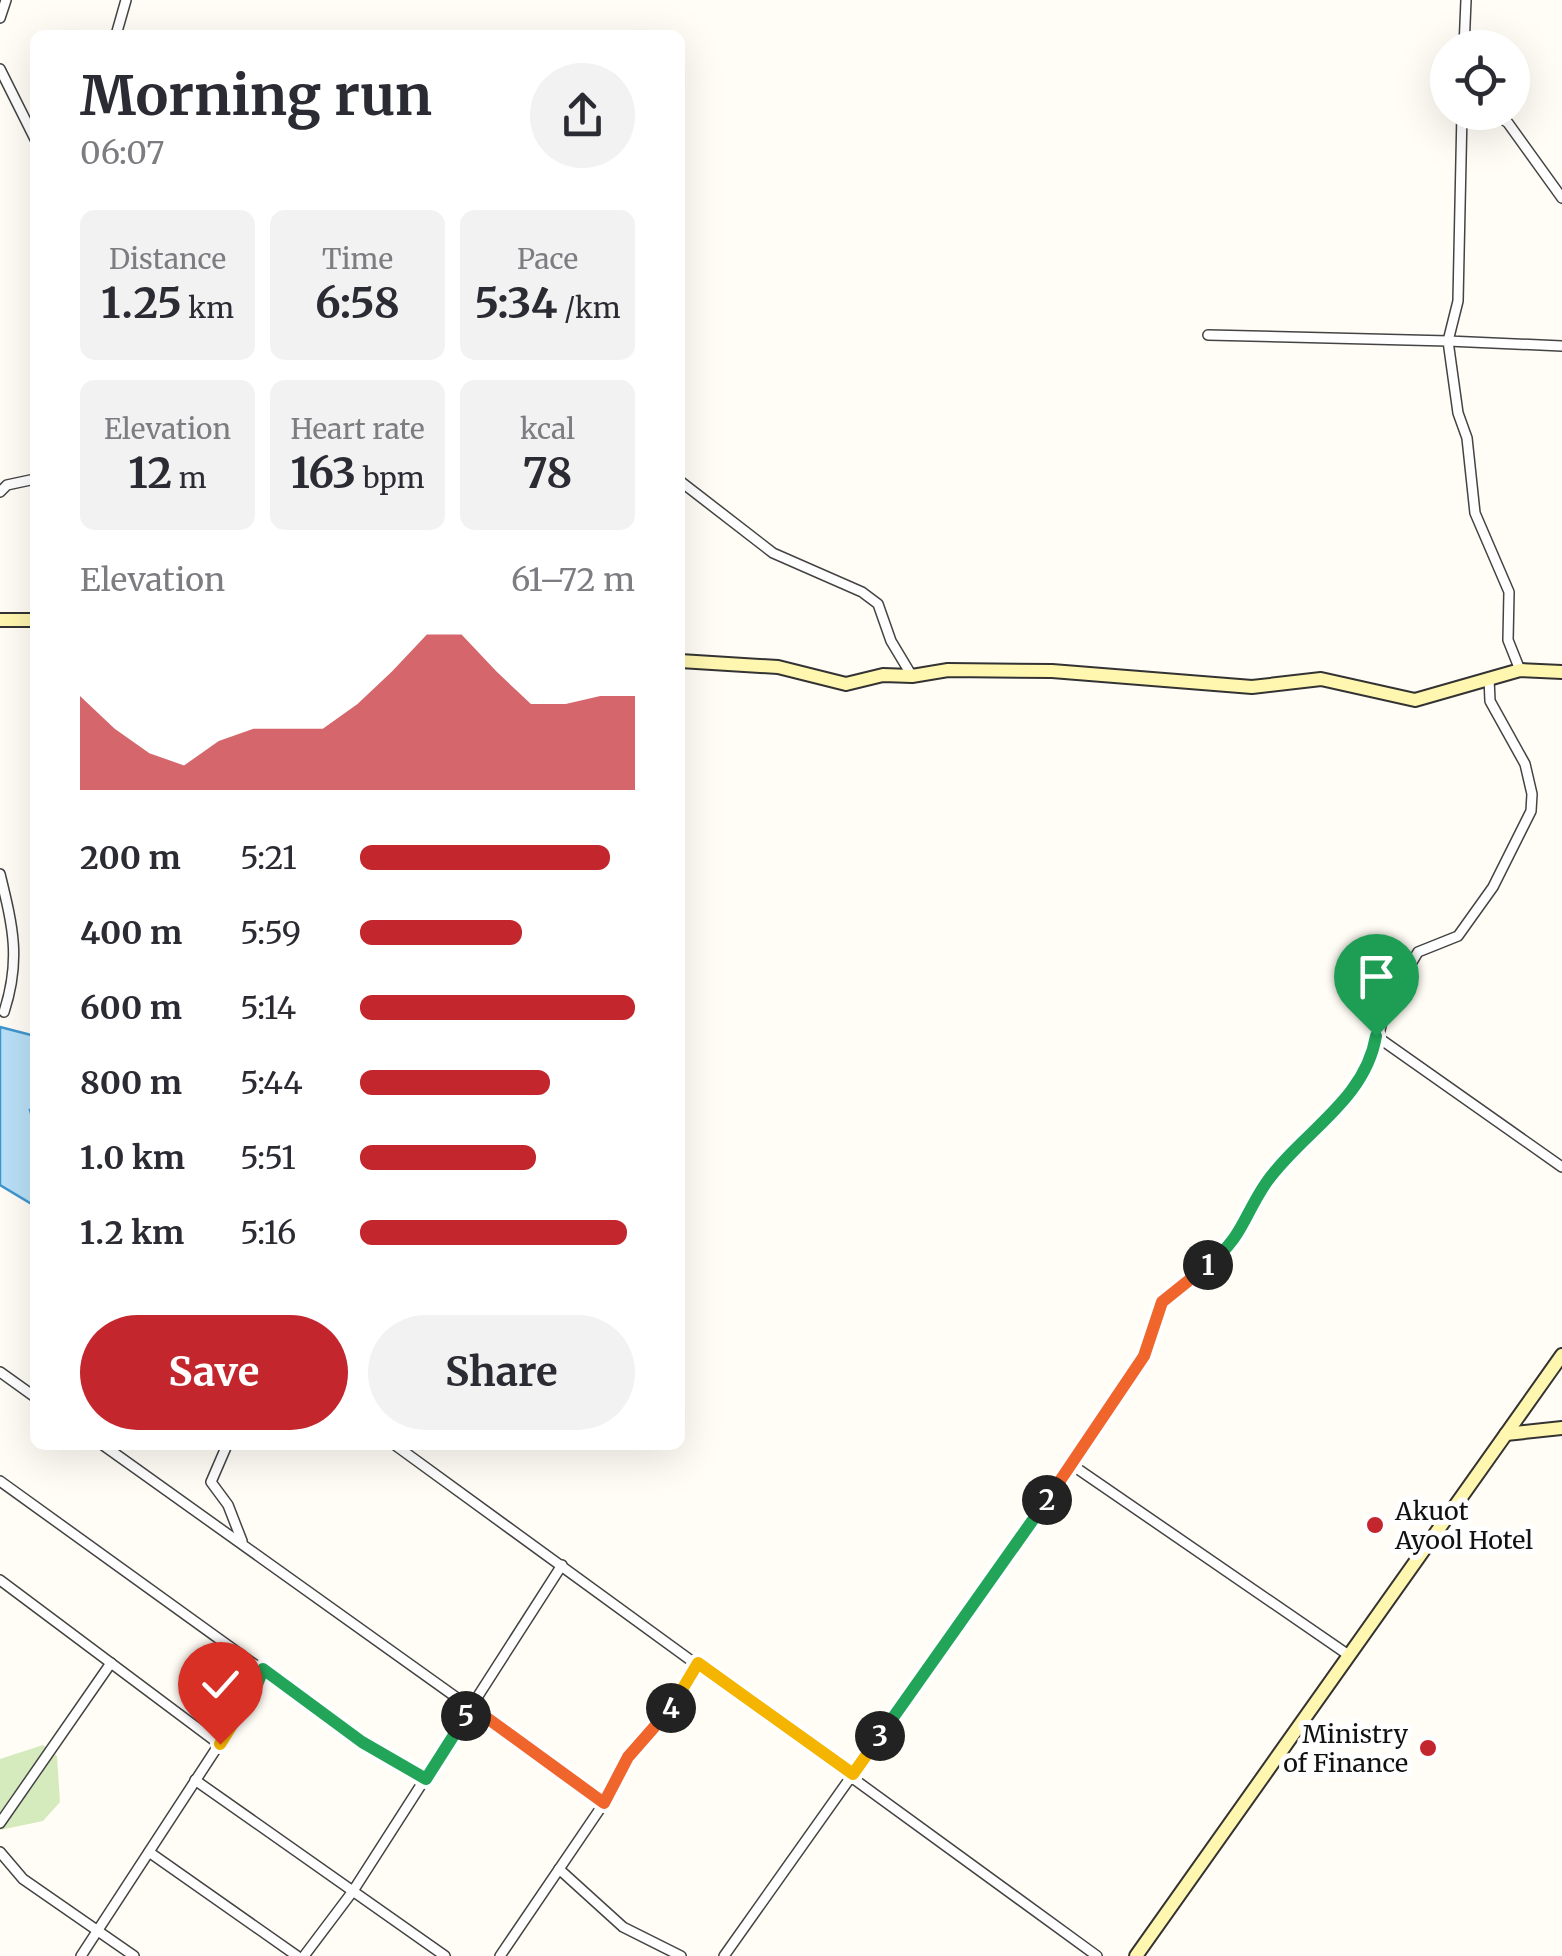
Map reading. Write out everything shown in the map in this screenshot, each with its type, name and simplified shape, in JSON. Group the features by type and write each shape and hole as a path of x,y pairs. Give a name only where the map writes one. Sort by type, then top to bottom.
{"street":[{"path":"0,18 6,0"},
{"path":"117,30 126,0"},
{"path":"1465,30 1466,0"},
{"path":"0,69 30,129"},
{"path":"1462,130 1458,301 1448,342 1458,413 1467,438 1475,513 1509,592 1508,640 1520,670"},
{"path":"1513,130 1562,198"},
{"path":"1208,335 1562,346"},
{"path":"0,492 7,484 30,480"},
{"path":"685,485 773,553 862,592 878,604 891,641 912,676"},
{"path":"0,620 30,620"},
{"path":"685,661 778,668 846,684 883,675 912,676 948,670 1052,671 1252,687 1321,680 1416,700 1520,670 1562,672"},
{"path":"724,1956 1072,1465 1144,1356 1162,1302 1234,1244 1267,1182 1336,1112 1372,1062 1386,1006 1418,952 1458,936 1494,887 1531,811 1532,794 1525,764 1490,701 1489,678"},
{"path":"0,874 16,974 4,1012"},
{"path":"1376,1036 1562,1167"},
{"path":"1136,1956 1562,1356"},
{"path":"0,1372 30,1393"},
{"path":"1506,1434 1562,1428"},
{"path":"110,1450 604,1803"},
{"path":"225,1450 211,1482 228,1505 243,1544"},
{"path":"402,1450 853,1774 1097,1956"},
{"path":"1072,1465 1347,1654"},
{"path":"0,1481 362,1742 426,1779"},
{"path":"148,1852 300,1956 352,1891 562,1565"},
{"path":"0,1580 220,1744"},
{"path":"0,1822 111,1662"},
{"path":"500,1956 604,1803 628,1757 675,1703 698,1663"},
{"path":"81,1956 261,1680 263,1669"},
{"path":"195,1780 445,1956"},
{"path":"0,1852 23,1879 134,1956"},
{"path":"559,1869 623,1927 681,1956"}],"green space":[{"path":"43,1745 57,1756 60,1802 43,1821 0,1830 0,1759"}],"water":[{"path":"0,1027 30,1035 30,1203 0,1185"}],"place":[{"name":"Akuot Ayool Hotel","path":"1375,1525"},
{"name":"Ministry of Finance","path":"1428,1748"}],"route":[{"path":"220,1744 261,1680 263,1669 362,1742 426,1779 472,1707 604,1803 628,1757 675,1703 698,1663 853,1774 1072,1465 1144,1356 1162,1302 1234,1244 1267,1182 1336,1112 1372,1062 1376,1036"}]}
